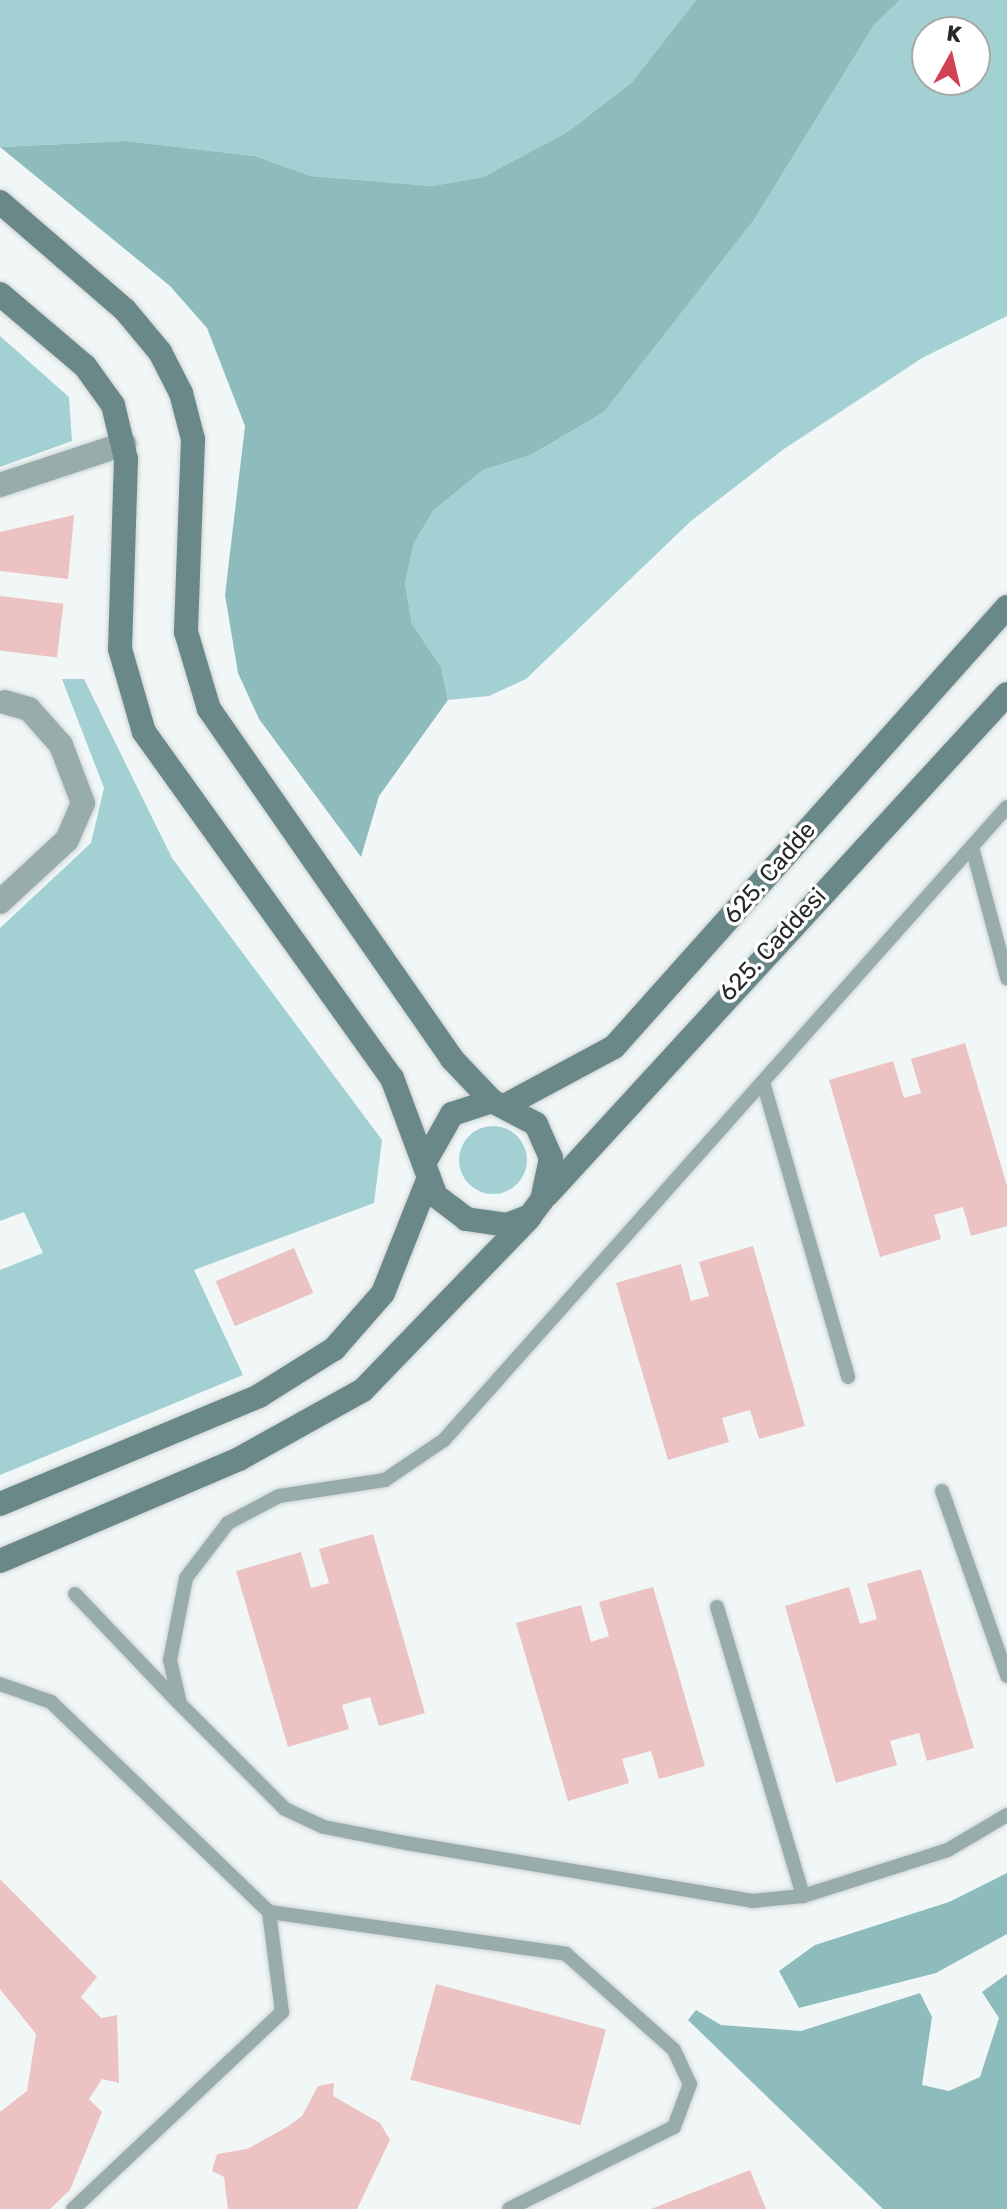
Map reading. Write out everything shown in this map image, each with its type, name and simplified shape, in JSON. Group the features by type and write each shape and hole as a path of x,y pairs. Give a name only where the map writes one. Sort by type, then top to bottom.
{"main road":[{"path":"0,202 125,310 160,352 181,393 193,439 186,632 209,709 452,1059 546,1140 551,1158 536,1208 507,1225 466,1219 427,1170 392,1078 144,732 124,677 117,620 124,444 113,405 85,366 0,294"},
{"name":"625. Cadde","path":"500,1103 614,1047 1007,607"},
{"name":"625. Caddesi","path":"0,1561 239,1459 363,1390 536,1208 1007,694"},
{"path":"0,1504 259,1396 334,1349 383,1293 427,1170 452,1114 500,1103"}],"street":[{"path":"0,485 124,444"},
{"path":"0,902 67,840 83,803 61,745 29,709 5,702"}],"lane":[{"path":"180,1704 170,1660 173,1619 186,1578 209,1542 259,1502 385,1480 444,1440 1007,807"},
{"path":"972,847 1007,978"},
{"path":"763,1082 848,1377"},
{"path":"942,1491 1007,1676"},
{"path":"75,1594 268,1795 324,1827 714,1898 803,1896 948,1850 1007,1815"},
{"path":"717,1607 803,1896"},
{"path":"0,1684 51,1702 269,1912 566,1954 674,2050 690,2084 674,2127 509,2209"},
{"path":"73,2209 282,2012 269,1912"}],"shaded area":[{"path":"0,0 696,0 632,82 569,131 483,177 432,186 311,176 255,156 126,141 0,147"},
{"path":"696,0 900,0 874,25 754,220 604,412 531,455 483,470 434,510 414,543 405,583 412,624 441,667 448,700 379,796 361,857 259,719 238,673 225,595 245,426 207,328 170,286 0,147 126,141 255,156 311,176 432,186 483,177 569,131 632,82"},
{"path":"900,0 1007,0 1007,316 922,358 784,449 691,521 526,679 489,696 448,700 441,667 412,624 405,583 414,543 434,510 483,470 531,455 604,412 754,220 874,25"},
{"path":"0,336 69,397 72,441 0,467"},
{"path":"62,679 84,679 172,858 382,1140 374,1203 194,1270 243,1375 0,1475 0,1270 43,1253 24,1212 0,1221 0,928 91,843 104,788"},
{"path":"500,1126 521,1141 527,1160 525,1173 517,1184 500,1194 486,1194 469,1184 461,1173 459,1153 469,1136 480,1128"},
{"path":"1007,1873 1007,1934 936,1973 799,2008 779,1971 815,1945 949,1902"},
{"path":"1007,1974 1007,2209 883,2209 688,2020 696,2010 721,2025 801,2031 920,1993 932,2017 922,2085 949,2091 980,2077 999,2018 982,1992"}],"building":[{"path":"74,515 68,579 0,571 0,532"},
{"path":"0,596 64,604 57,657 0,650"},
{"path":"965,1043 1007,1186 1007,1226 971,1236 963,1207 934,1215 941,1239 880,1257 829,1080 893,1061 904,1098 921,1093 911,1059"},
{"path":"753,1246 805,1426 759,1439 750,1410 722,1418 729,1442 668,1460 616,1283 681,1264 691,1301 709,1296 699,1262"},
{"path":"294,1248 313,1293 235,1326 216,1281"},
{"path":"373,1534 425,1713 379,1726 370,1697 342,1705 349,1729 288,1747 236,1571 301,1552 311,1588 329,1583 319,1549"},
{"path":"921,1569 974,1748 927,1761 919,1733 890,1741 897,1765 836,1783 785,1606 849,1587 860,1624 877,1619 867,1584"},
{"path":"653,1587 705,1766 659,1779 651,1751 622,1759 629,1783 568,1801 516,1623 581,1605 591,1642 609,1636 599,1602"},
{"path":"0,1879 97,1977 81,1997 101,2018 117,2015 119,2083 102,2079 89,2099 102,2112 70,2190 50,2209 0,2209 0,2112 27,2091 36,2034 0,1989"},
{"path":"436,1984 606,2030 580,2125 410,2080"},
{"path":"334,2083 333,2096 380,2123 390,2140 357,2209 228,2209 224,2177 212,2171 217,2154 247,2149 287,2127 302,2116 318,2086"},
{"path":"750,2170 766,2209 651,2209"}]}
